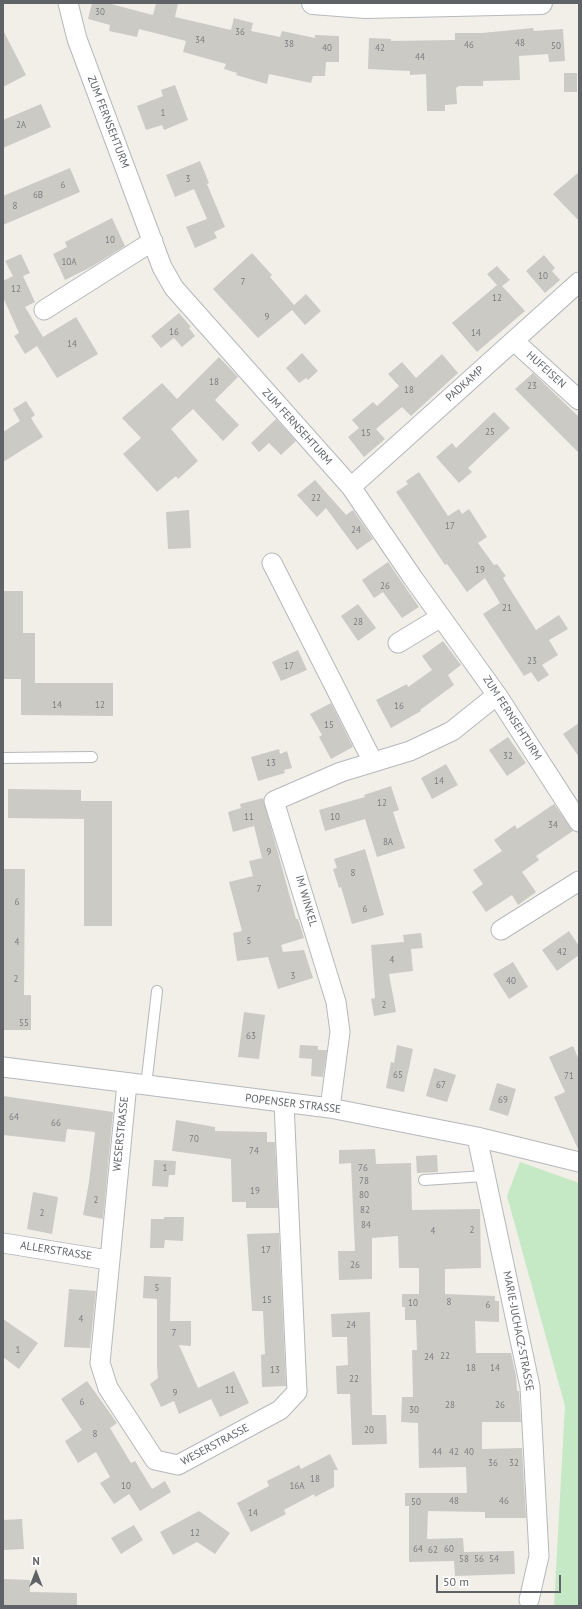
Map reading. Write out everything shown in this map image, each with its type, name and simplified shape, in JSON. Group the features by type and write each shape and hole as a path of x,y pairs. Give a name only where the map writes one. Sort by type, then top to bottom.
{"main road":[{"path":"313,3 365,7 408,7 541,3"}],"street":[{"name":"ZUM FERNSEHTURM","path":"68,3 77,39 152,241 162,267 174,288 352,487 497,694 579,822"},
{"path":"44,310 152,241"},
{"name":"PADKAMP","path":"352,487 579,282"},
{"name":"HUFEISEN","path":"514,341 579,400"},
{"path":"272,563 373,762"},
{"path":"398,643 441,616"},
{"name":"IM WINKEL","path":"330,1108 340,1032 336,1002 274,801 340,772 410,751 452,731 497,694"},
{"path":"501,930 579,881"},
{"name":"POPENSER STRASSE","path":"3,1067 330,1108 477,1137 579,1162"},
{"name":"WESERSTRASSE","path":"126,1083 108,1260 100,1363 108,1388 155,1460 178,1465 280,1410 297,1392 284,1103"},
{"name":"MARIE-JUCHACZ-STRASSE","path":"477,1137 530,1387 539,1556 529,1600"},
{"name":"ALLERSTRASSE","path":"3,1243 108,1260"}],"lane":[{"path":"3,758 92,757"},
{"path":"146,1086 157,991"},
{"path":"424,1180 485,1176"}],"green space":[{"path":"520,1162 579,1183 579,1606 554,1606 565,1406 507,1196"}],"building":[{"path":"92,3 107,3 153,15 156,3 178,3 175,17 231,30 234,18 253,23 251,31 280,37 282,31 315,38 315,35 339,36 339,62 326,62 325,76 313,76 311,83 269,74 267,84 236,75 237,73 224,69 226,64 183,52 186,41 139,29 137,37 109,31 110,25 88,19"},
{"path":"533,28 534,31 563,29 565,61 549,62 548,54 519,56 520,80 483,81 483,86 459,86 456,88 457,104 445,105 445,111 427,111 426,74 410,75 410,71 368,69 369,38 391,39 391,41 455,40 455,33 482,33"},
{"path":"3,30 26,75 3,87"},
{"path":"564,73 577,73 577,92 564,92"},
{"path":"175,85 188,120 164,130 162,125 146,130 137,106 163,96 161,90"},
{"path":"41,104 51,127 3,148 3,120"},
{"path":"200,161 209,183 207,184 225,227 214,232 217,238 195,248 186,227 207,219 194,189 175,197 166,175"},
{"path":"70,168 80,192 3,225 3,196"},
{"path":"579,172 579,221 553,194"},
{"path":"112,218 125,246 91,267 65,280 53,254 67,247 65,242"},
{"path":"252,253 272,275 270,277 294,305 306,294 321,311 305,325 292,310 258,338 213,289"},
{"path":"21,254 30,273 23,276 35,302 25,307 43,337 76,317 98,354 57,378 37,346 25,354 14,336 19,333 3,297 3,281 13,276 5,261"},
{"path":"544,255 555,268 552,271 560,280 545,293 526,271"},
{"path":"497,266 510,280 502,286 525,311 477,352 452,323 497,285 487,274"},
{"path":"179,313 191,327 189,328 195,336 182,347 174,338 161,348 151,336"},
{"path":"302,353 318,371 308,380 306,378 299,383 286,368"},
{"path":"442,354 458,373 411,416 402,407 376,429 385,439 364,457 348,437 359,428 352,420 373,402 377,406 399,386 388,374 402,362 416,378"},
{"path":"219,357 238,377 215,400 239,425 223,441 193,409 171,429 198,461 178,479 176,476 157,492 123,454 141,438 122,418 162,383 177,399"},
{"path":"533,373 579,417 579,453 515,389"},
{"path":"26,401 35,415 31,418 43,437 3,462 3,432 20,421 13,409"},
{"path":"494,412 510,428 468,468 472,472 459,483 436,457 452,443 456,448"},
{"path":"276,419 296,441 281,455 269,443 259,452 251,443"},
{"path":"419,472 448,516 459,509 462,514 469,509 487,537 478,543 494,565 497,564 506,576 503,578 536,630 559,615 568,629 549,640 558,655 542,665 549,675 538,682 531,672 524,676 483,614 500,603 485,578 467,592 447,564 445,565 396,492 408,484 406,481"},
{"path":"315,480 346,515 353,510 373,539 357,550 326,508 317,517 297,495"},
{"path":"189,510 191,548 168,549 166,512"},
{"path":"388,562 419,607 402,618 383,592 374,598 362,580"},
{"path":"3,591 23,591 23,633 35,633 35,683 113,683 113,716 21,715 21,679 4,679"},
{"path":"358,604 376,628 358,641 341,616"},
{"path":"443,641 461,665 448,675 454,685 420,710 421,711 391,728 376,700 407,684 408,687 432,670 422,656"},
{"path":"298,650 307,670 281,681 272,662"},
{"path":"331,703 353,747 331,759 319,737 322,735 310,714"},
{"path":"579,723 579,757 563,734"},
{"path":"508,737 526,763 507,776 489,750"},
{"path":"279,749 280,754 287,751 292,768 284,770 285,773 258,781 251,757"},
{"path":"446,764 458,785 432,799 421,778"},
{"path":"391,786 399,810 393,812 405,848 377,857 365,819 325,831 319,810 365,797 364,795"},
{"path":"8,789 81,790 81,801 112,801 112,926 84,926 84,819 8,818"},
{"path":"263,798 296,919 298,919 304,938 281,945 283,952 304,950 313,978 278,989 268,957 237,961 233,933 242,931 229,882 253,876 249,861 262,858 254,826 233,832 228,812 241,808 240,804"},
{"path":"554,804 573,831 536,856 539,860 522,872 536,892 518,905 512,895 486,912 472,892 483,884 473,870 502,851 494,840 515,825 517,829"},
{"path":"365,849 384,915 352,924 341,887 339,888 333,869 337,868 334,859"},
{"path":"3,869 25,869 24,995 31,995 31,1030 4,1030"},
{"path":"569,931 579,946 579,955 557,971 542,950"},
{"path":"421,933 423,948 411,949 413,971 389,974 396,1012 374,1016 371,999 375,998 371,945 404,942 403,935"},
{"path":"513,962 528,987 509,999 493,974"},
{"path":"244,1012 265,1015 259,1059 238,1057"},
{"path":"300,1045 318,1046 318,1050 327,1050 323,1077 311,1076 312,1059 299,1058"},
{"path":"397,1045 413,1049 404,1092 386,1088 391,1062 394,1063"},
{"path":"573,1046 579,1060 579,1151 554,1097 565,1092 549,1057"},
{"path":"434,1068 456,1075 447,1102 426,1096"},
{"path":"497,1083 516,1089 508,1116 489,1110"},
{"path":"3,1096 113,1112 103,1219 83,1215 89,1182 95,1132 67,1129 65,1142 3,1135"},
{"path":"176,1120 215,1127 215,1131 267,1132 267,1142 275,1142 278,1208 246,1208 246,1202 232,1202 231,1159 172,1151"},
{"path":"375,1149 376,1164 411,1163 412,1210 480,1209 481,1268 445,1269 445,1294 495,1296 495,1301 499,1301 499,1322 475,1321 476,1353 511,1353 516,1376 517,1391 519,1391 521,1422 482,1422 482,1449 522,1448 526,1518 485,1518 485,1512 428,1511 427,1539 463,1538 464,1552 514,1551 515,1574 455,1576 454,1561 409,1562 409,1506 405,1506 405,1493 467,1493 466,1467 419,1468 418,1423 401,1422 402,1397 413,1397 412,1350 417,1350 416,1320 405,1320 405,1307 402,1307 402,1294 419,1294 419,1268 399,1268 398,1236 372,1238 372,1279 339,1280 338,1251 355,1251 351,1163 339,1164 339,1150"},
{"path":"437,1155 438,1172 417,1173 416,1156"},
{"path":"154,1160 176,1161 175,1175 169,1175 168,1187 152,1186"},
{"path":"33,1192 58,1197 52,1234 27,1229"},
{"path":"164,1217 184,1217 183,1241 165,1240 164,1248 150,1248 151,1219 164,1219"},
{"path":"279,1233 286,1386 262,1387 261,1355 265,1354 263,1311 252,1311 247,1234"},
{"path":"144,1276 171,1277 170,1321 191,1321 191,1346 179,1345 198,1388 234,1371 249,1403 220,1417 211,1399 179,1414 174,1401 161,1407 150,1384 158,1378 157,1299 143,1298"},
{"path":"69,1289 96,1291 90,1348 64,1347"},
{"path":"370,1312 372,1415 386,1415 387,1444 352,1445 350,1394 337,1394 336,1366 348,1365 347,1337 332,1337 331,1314"},
{"path":"3,1319 38,1343 19,1369 3,1357"},
{"path":"87,1381 117,1423 110,1428 131,1463 135,1461 152,1489 165,1481 171,1492 140,1511 129,1494 114,1504 100,1483 110,1477 96,1452 78,1463 65,1441 82,1430 61,1399"},
{"path":"330,1454 338,1470 334,1470 334,1487 315,1497 314,1494 284,1510 286,1514 251,1532 237,1503 269,1486 267,1481 299,1465 301,1469"},
{"path":"199,1511 230,1533 215,1554 197,1542 173,1555 160,1532"},
{"path":"22,1519 24,1549 3,1550 3,1520"},
{"path":"134,1525 143,1540 121,1554 111,1538"},
{"path":"3,1579 30,1580 30,1592 77,1593 77,1606 3,1606"}]}
